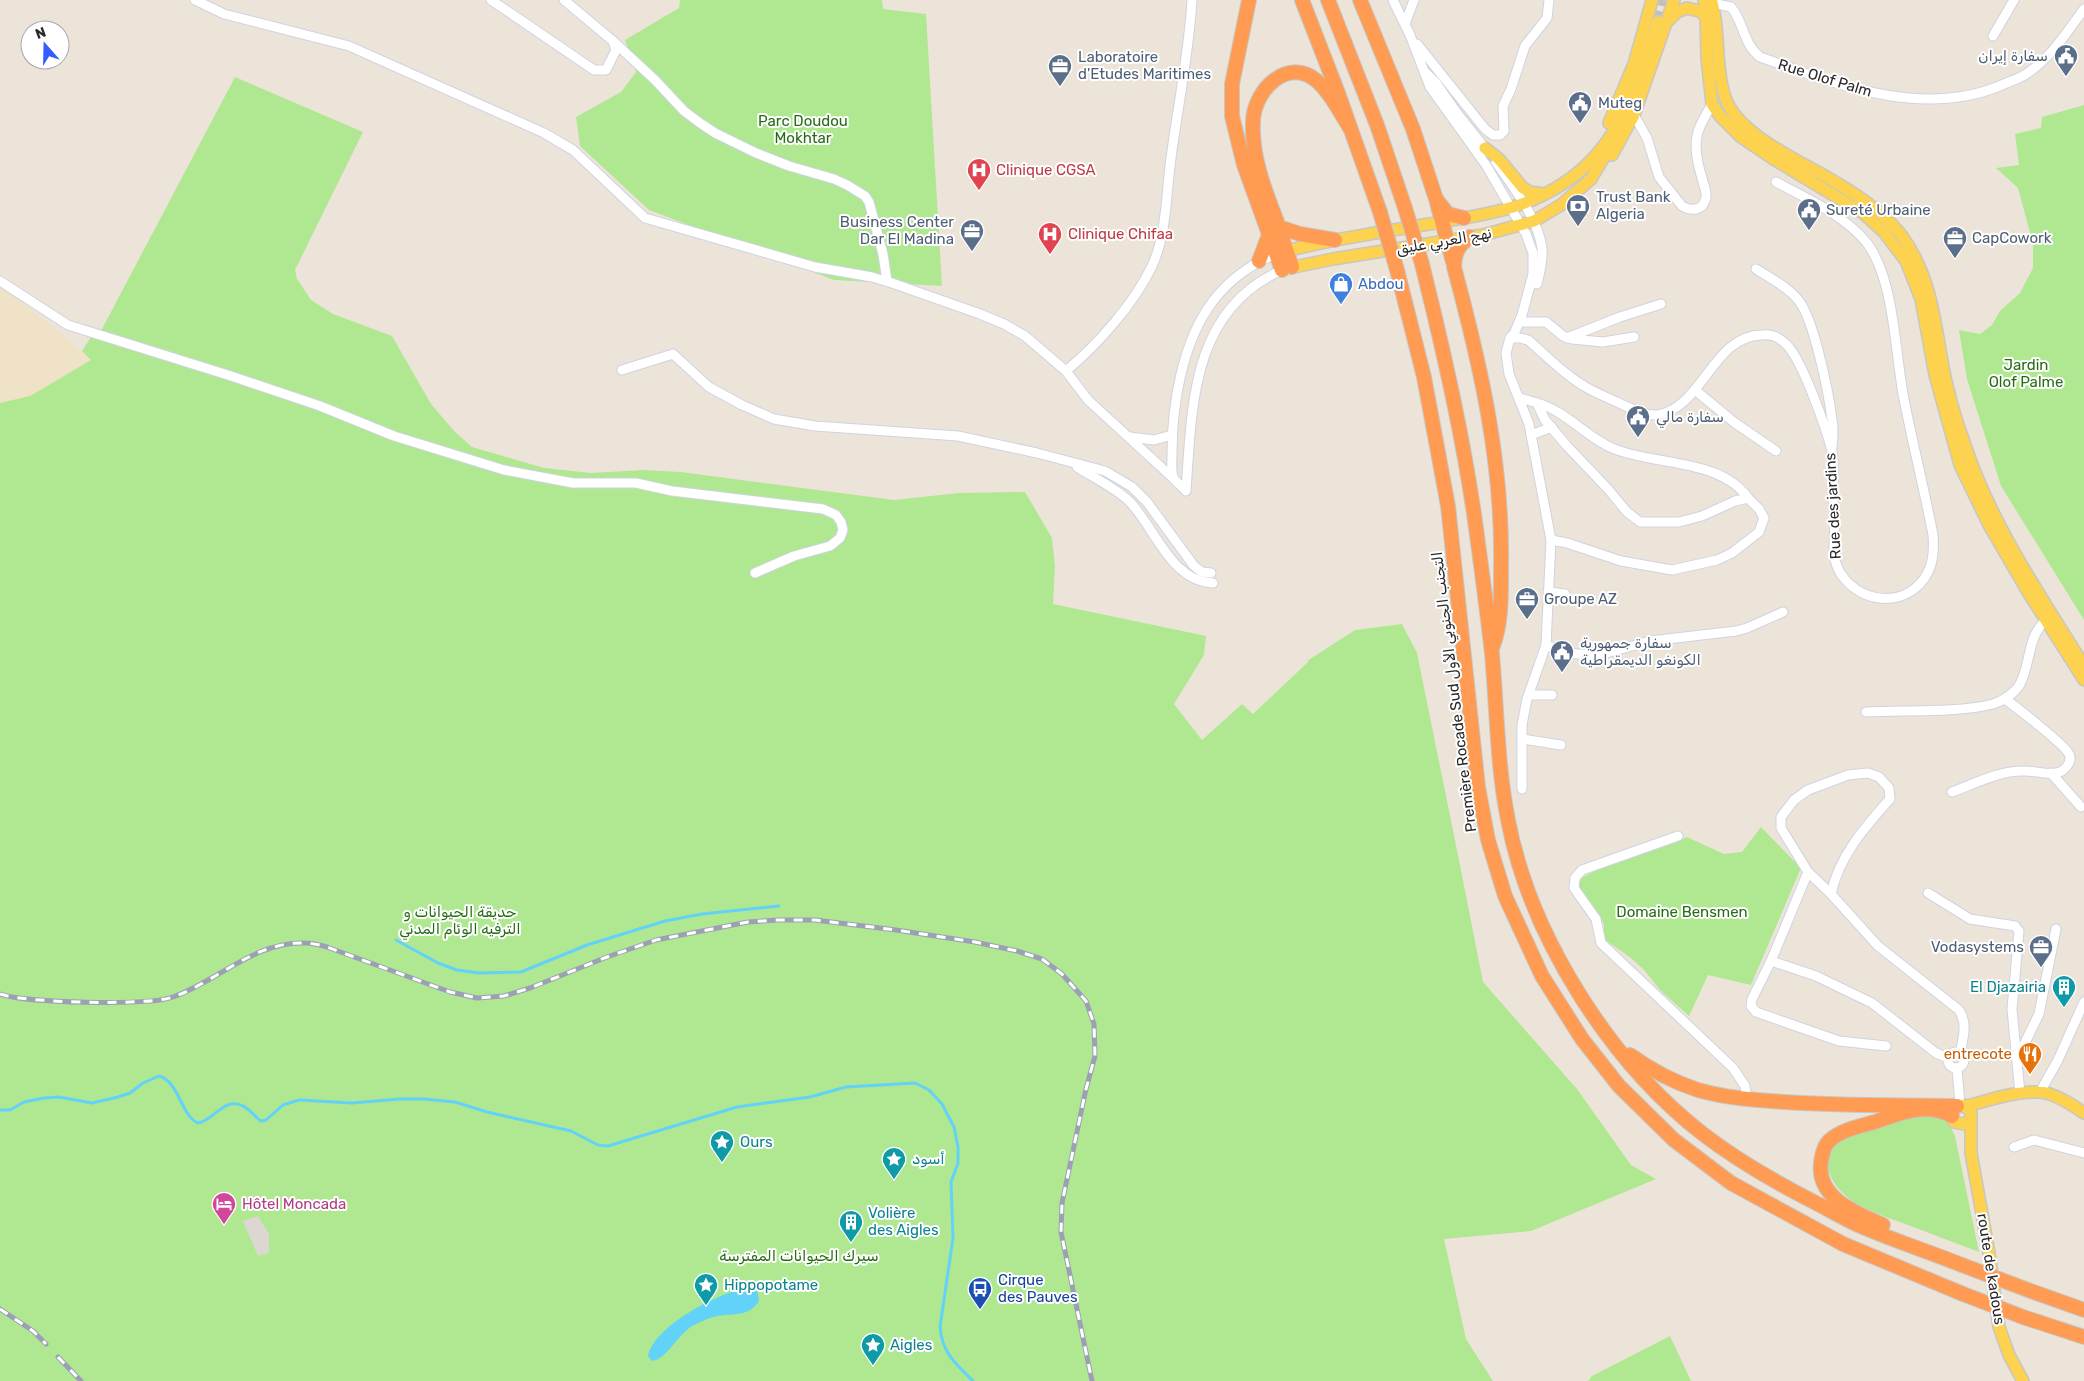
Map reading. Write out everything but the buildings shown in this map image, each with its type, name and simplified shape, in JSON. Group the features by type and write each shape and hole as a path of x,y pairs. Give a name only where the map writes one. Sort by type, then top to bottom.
{"highway":[{"path":"1249,0 1232,84 1232,116 1244,165 1274,230"},
{"path":"1302,0 1350,128"},
{"path":"1328,0 1378,125 1422,264 1466,454 1492,651 1499,757 1508,820 1517,858 1536,915 1571,981 1614,1045 1649,1085 1702,1133 1759,1173 1857,1224 2084,1310"},
{"path":"1360,0 1413,128 1436,199 1448,241 1486,400 1499,480 1502,524 1498,627 1492,651"},
{"path":"1287,268 1274,230 1253,142 1254,110 1261,93 1276,78 1287,73 1305,74 1317,81 1324,89 1350,128"},
{"name":"Première Rocade Sud التجنب الجنوبي الأول","path":"1350,128 1380,212 1424,377 1448,506 1478,787 1488,840 1505,896 1542,976 1582,1039 1619,1086 1674,1140 1731,1183 1843,1244 1963,1294 2023,1317 2084,1337"},
{"path":"1436,199 1448,214 1464,218"},
{"path":"1274,230 1335,240"},
{"path":"1259,261 1274,230"},
{"path":"1454,267 1458,249 1470,237"},
{"path":"1614,1045 1652,1070 1676,1082 1716,1094 1747,1099 1962,1113"},
{"path":"1962,1113 1937,1109 1914,1109 1854,1129 1829,1142 1825,1147 1820,1167 1828,1191 1848,1209 1962,1264"}],"main road":[{"name":"نهج العربي عليق","path":"1582,169 1602,138 1622,96 1638,50 1652,0"},
{"name":"نهج العربي عليق","path":"1287,268 1448,241 1521,226 1561,206 1592,179 1616,151 1634,115 1663,22 1674,0"},
{"path":"1710,2 1706,17 1707,58 1712,104 1727,124 1754,146 1863,213 1884,232 1906,262 1921,299 1935,375 1960,465 1989,525 2045,621 2084,680"},
{"path":"1710,2 1725,97 1729,107 1740,121 1768,142 1865,202 1883,216 1910,248 1930,294 1954,412 1973,468 2014,551 2084,666"},
{"path":"1630,99 1663,22 1677,12 1687,8 1699,11 1706,17"},
{"name":"نهج العربي عليق","path":"1281,252 1335,240 1464,218 1510,208 1546,194 1582,169 1594,157 1611,135 1630,99"},
{"name":"نهج العربي عليق","path":"1592,179 1622,126 1630,99"},
{"path":"1486,148 1499,159 1523,188 1530,192 1546,194"},
{"path":"1962,1113 2001,1097 2040,1092 2068,1102 2084,1113"},
{"name":"route de kadous","path":"1962,1113 1989,1253 2000,1327 2004,1342 2023,1381"}],"street":[{"path":"195,0 224,14 349,46 556,139 573,150 645,218 815,267 887,281 1004,324 1025,336 1066,371 1088,400 1186,491 1188,444 1194,395 1204,356 1219,324 1234,302 1243,294 1287,268"},
{"path":"491,0 594,70 606,70 616,50 613,41"},
{"path":"564,0 613,41 655,80 684,111 715,133 789,166 834,179 865,196 869,202 883,254 887,281"},
{"path":"1066,371 1095,344 1114,321 1147,276 1156,255 1189,42 1192,0"},
{"path":"1393,0 1410,35 1430,87 1478,152 1532,248 1534,266 1521,319"},
{"path":"1405,24 1414,0"},
{"path":"1410,35 1485,129 1493,135 1500,135 1504,130 1504,106 1525,46 1547,18 1549,0"},
{"path":"1993,36 2014,0"},
{"name":"Rue Olof Palm","path":"1710,2 1731,7 1740,22 1748,44 1760,57 1858,90 1883,95 1923,99 1953,98 1981,92 2026,74 2052,52 2084,9"},
{"path":"1425,72 1436,83 1457,113 1486,148 1534,221 1542,248 1540,268 1529,305 1510,338 1506,353 1509,374 1529,424 1551,540 1546,645 1523,715 1522,789"},
{"path":"1634,115 1647,138 1659,176 1682,206 1688,209 1696,209 1702,206 1706,194 1697,156 1697,135 1712,104"},
{"name":"Rue des jardins","path":"1510,338 1528,340 1583,386 1643,413 1656,415 1677,407 1695,390 1721,357 1743,339 1766,334 1780,339 1792,352 1803,372 1832,451 1833,501 1836,514 1834,557 1841,575 1852,588 1873,598 1892,598 1912,590 1920,584 1930,570 1933,559 1934,535 1903,392 1889,302 1880,269 1867,244 1843,220 1776,182"},
{"path":"1173,478 1172,435 1176,402 1185,360 1204,315 1222,291 1245,270 1259,261 1281,252"},
{"path":"1756,269 1789,291 1804,309 1814,339 1831,411 1832,451"},
{"path":"0,281 68,325 230,376 320,406 394,436 504,470 572,483 636,483 672,491 814,508 830,512 839,518 843,530 840,538 834,544 794,556 755,573"},
{"path":"1566,338 1620,317 1661,304"},
{"path":"1521,319 1546,322 1566,338 1603,342 1634,337"},
{"path":"622,370 673,354 709,387 742,405 774,419 815,426 958,436 1037,453 1105,471 1132,486 1148,502 1194,566 1202,572 1211,573"},
{"path":"1695,390 1736,423 1776,451"},
{"path":"1520,398 1558,412 1610,447 1716,473 1740,487 1759,509 1764,518 1759,532 1732,553 1718,560 1672,570 1621,561 1567,543 1551,540"},
{"path":"1537,403 1544,420 1616,497 1627,512 1640,522 1679,522 1702,516 1735,501 1748,498"},
{"path":"1531,435 1552,427"},
{"path":"1130,437 1154,440 1172,435"},
{"path":"1071,463 1127,499 1145,520 1173,560 1190,578 1213,583"},
{"path":"1548,592 1566,594"},
{"path":"1546,645 1566,653 1592,655 1650,641 1736,631 1782,612"},
{"path":"1866,712 1952,709 1994,704 2005,699 2018,687 2026,673 2033,636 2045,621"},
{"path":"1529,695 1552,695"},
{"path":"1952,792 2006,773 2022,770 2057,774 2065,769 2070,761 2069,753 2005,699"},
{"path":"1522,739 1561,745"},
{"path":"1831,894 1842,862 1862,830 1890,799 1889,788 1879,777 1868,772 1848,775 1808,790 1794,800 1780,818 1781,828 1808,872 1831,894 1878,946 1959,1010 1963,1016 1965,1027 1960,1053 1963,1057 1963,1063 1956,1068"},
{"path":"2051,773 2081,807"},
{"path":"1678,836 1582,870 1575,878 1574,888 1596,919 1601,943 1733,1068 1745,1086 1747,1099"},
{"path":"1808,872 1751,1006 1756,1012 1840,1041 1886,1046"},
{"path":"1928,893 1970,919 2015,926 2019,931 2012,1009 2020,1094"},
{"path":"2018,1058 2039,1014 2056,929"},
{"path":"1771,961 1816,976 1872,1003 1936,1053 1948,1058"},
{"path":"2040,1092 2058,1060 2084,1002"},
{"path":"2075,1022 2084,1026"},
{"path":"1948,1058 1954,1052 1960,1053"},
{"path":"1948,1058 1949,1064 1956,1068"},
{"path":"1956,1068 1962,1113"},
{"path":"2014,1147 2034,1140 2084,1153"}],"shaded area":[{"path":"0,285 61,333 91,360 30,396 0,403"},
{"path":"258,1216 269,1234 269,1253 258,1256 243,1221"}],"green space":[{"name":"Parc Doudou Mokhtar","path":"680,0 882,0 883,9 926,14 942,286 834,280 649,210 580,146 576,117 621,92 636,72 625,40 679,8"},
{"name":"حديقة الحيوانات و الترفيه الوئام المدني","path":"235,77 363,132 295,270 297,279 311,300 333,314 392,336 431,404 455,432 472,447 544,468 591,473 642,470 681,472 894,500 959,493 1025,492 1052,538 1055,566 1053,604 1206,636 1204,655 1174,704 1202,740 1242,704 1253,714 1309,661 1307,661 1355,630 1402,624 1417,653 1483,982 1577,1089 1631,1165 1656,1179 1531,1231 1444,1239 1466,1339 1493,1381 0,1381 0,403 30,396 91,360 82,351 91,337 102,329"},
{"name":"Jardin Olof Palme","path":"2084,105 2084,620 2001,486 1967,379 1959,330 1980,334 1992,325 2000,311 2020,293 2033,268 2033,244 2018,188 1996,168 2019,165 2015,134 2041,128 2042,117"},
{"name":"Domaine Bensmen","path":"1761,827 1801,868 1751,985 1708,975 1689,1016 1661,991 1644,970 1631,958 1604,939 1604,924 1579,886 1581,878 1597,870 1687,837 1724,854 1742,852"},
{"path":"1924,1112 1947,1120 1955,1136 1979,1252 1864,1208 1845,1195 1830,1175 1828,1160 1834,1146 1840,1139"},
{"path":"1670,1336 1691,1381 1588,1381 1592,1376"}],"water":[{"path":"746,1288 757,1290 759,1301 751,1310 704,1320 684,1333 663,1356 652,1361 648,1356 662,1333 674,1323 704,1304"}],"waterway":[{"path":"396,940 438,963 457,970 479,973 521,972 587,945 665,921 702,914 779,906"},
{"path":"0,1110 10,1110 24,1102 44,1098 59,1097 92,1103 130,1093 143,1083 159,1076 171,1084 192,1119 198,1123 230,1104 246,1107 261,1121 266,1120 283,1105 299,1100 352,1103 424,1099 455,1102 487,1112 571,1131 598,1145 608,1146 737,1107 810,1097 846,1087 915,1083 929,1090 942,1104 954,1127 958,1147 958,1163 951,1182 953,1238 940,1327 941,1336 947,1351 973,1381"}],"tunnel":[{"path":"1658,22 1664,0"}],"railway":[{"path":"0,994 34,1000 59,1001 139,1002 160,1000 190,990 237,963 270,948 287,944 305,943 327,947 450,992 477,998 504,996 656,940 748,922 778,920 815,920 896,930 975,942 1017,951 1042,959 1062,974 1086,1001 1094,1024 1095,1056 1086,1089 1062,1203 1061,1232 1092,1381"},
{"path":"0,1309 33,1331 46,1344"},
{"path":"58,1357 81,1381"}],"place":[{"name":"سفارة إيران","path":"2066,77"},
{"name":"Laboratoire d'Etudes Maritimes","path":"1060,87"},
{"name":"Muteg","path":"1580,124"},
{"name":"Clinique CGSA","path":"979,191"},
{"name":"Trust Bank Algeria","path":"1578,227"},
{"name":"Sureté Urbaine","path":"1809,231"},
{"name":"Business Center Dar El Madina","path":"972,252"},
{"name":"Clinique Chifaa","path":"1050,255"},
{"name":"CapCowork","path":"1955,259"},
{"name":"Abdou","path":"1341,305"},
{"name":"سفارة مالي","path":"1638,438"},
{"name":"Groupe AZ","path":"1527,620"},
{"name":"سفارة جمهورية الكونغو الديمقراطية","path":"1562,673"},
{"name":"Vodasystems","path":"2041,968"},
{"name":"El Djazairia","path":"2064,1008"},
{"name":"entrecote","path":"2030,1075"},
{"name":"Ours","path":"722,1163"},
{"name":"أسود","path":"894,1180"},
{"name":"Hôtel Moncada","path":"224,1225"},
{"name":"Volière des Aigles","path":"851,1243"},
{"name":"Hippopotame","path":"706,1306"},
{"name":"Cirque des Pauves","path":"980,1310"},
{"name":"Aigles","path":"873,1366"}],"park label":[{"name":"سيرك الحيوانات المفترسة","path":"799,1256"}]}
